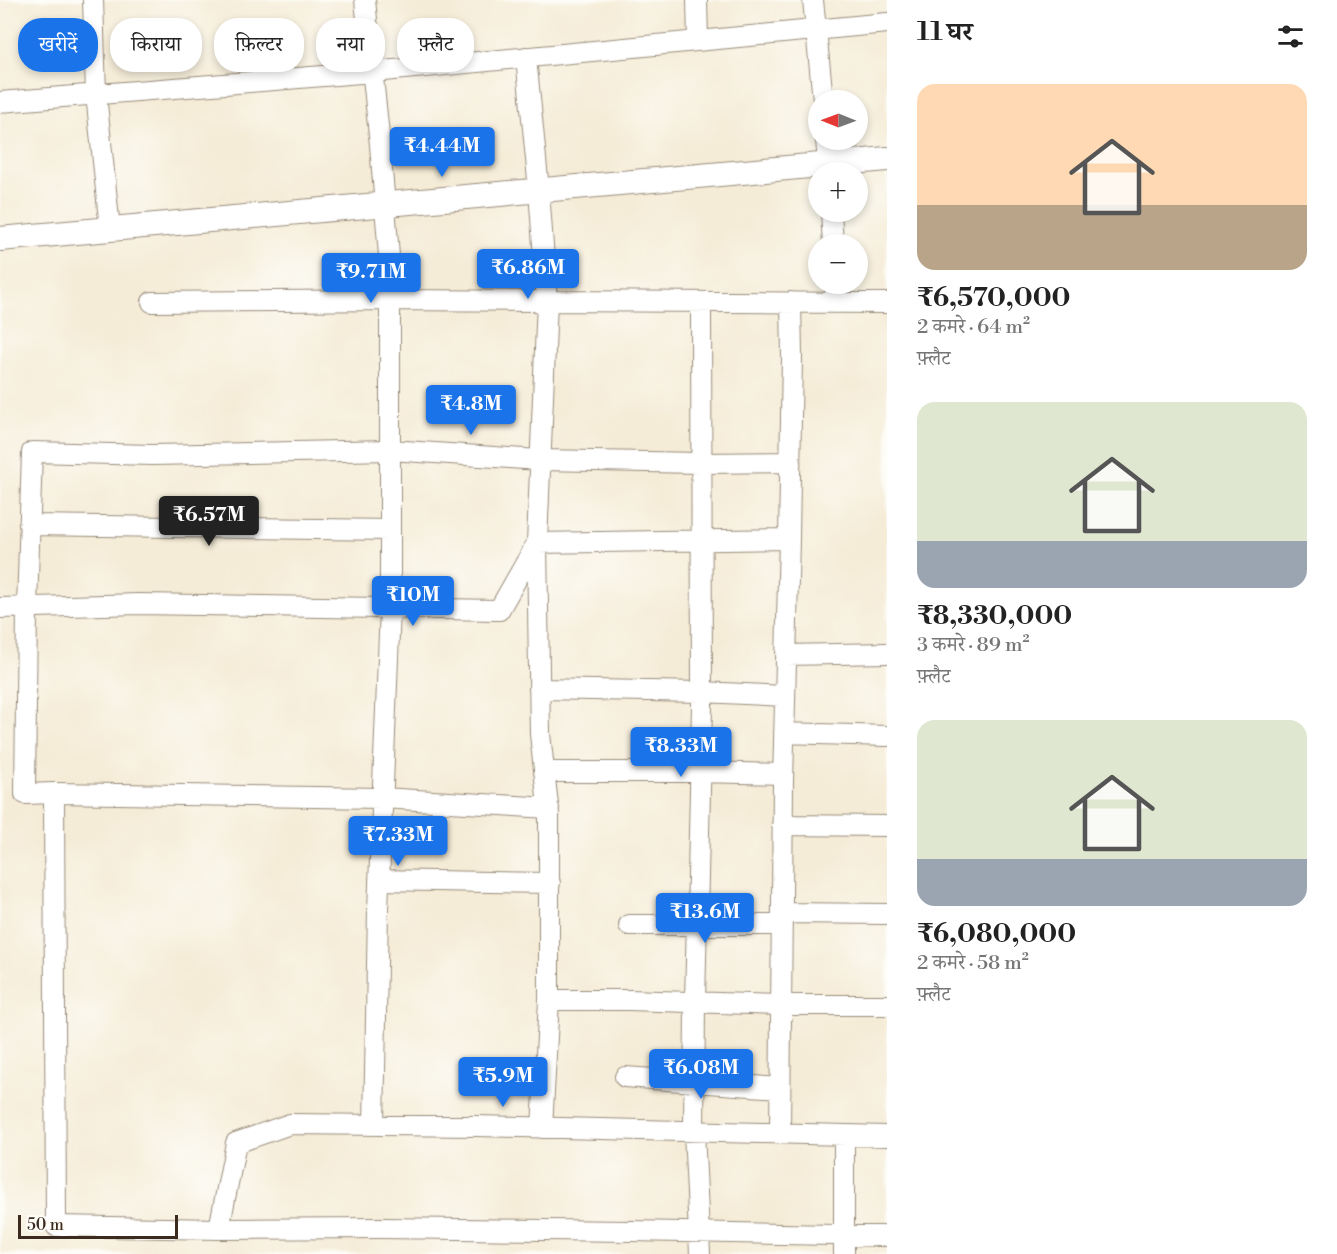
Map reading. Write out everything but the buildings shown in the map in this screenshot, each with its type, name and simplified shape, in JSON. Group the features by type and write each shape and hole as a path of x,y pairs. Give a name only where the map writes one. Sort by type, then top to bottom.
{"street":[{"path":"93,0 96,94 110,229"},
{"path":"365,0 367,18"},
{"path":"697,0 698,41"},
{"path":"813,0 822,90"},
{"path":"385,71 887,23"},
{"path":"526,57 547,301 537,543 540,734 549,808 549,1000 542,1128"},
{"path":"0,102 373,72 390,268 390,608 379,880 374,1125"},
{"path":"868,162 887,159"},
{"path":"0,239 539,190 808,170"},
{"path":"152,302 390,300 791,302 831,294"},
{"path":"841,294 887,303"},
{"path":"700,1254 694,1132 702,692 701,302"},
{"path":"780,1134 782,825 789,539 791,302"},
{"path":"549,808 382,798 25,794 27,608 32,452 153,455 390,450 540,460 789,462"},
{"path":"29,525 390,530"},
{"path":"537,543 789,539"},
{"path":"0,608 139,604 499,610 537,543"},
{"path":"786,655 887,653"},
{"path":"539,689 785,696"},
{"path":"784,733 887,735"},
{"path":"544,772 783,774"},
{"path":"54,793 56,1226 699,1232 845,1245 887,1236"},
{"path":"782,825 887,826"},
{"path":"379,880 549,883"},
{"path":"629,926 697,925 887,914"},
{"path":"549,1000 887,1005"},
{"path":"625,1077 780,1088"},
{"path":"219,1229 236,1143 290,1124 887,1136"},
{"path":"844,1135 845,1245"}]}
